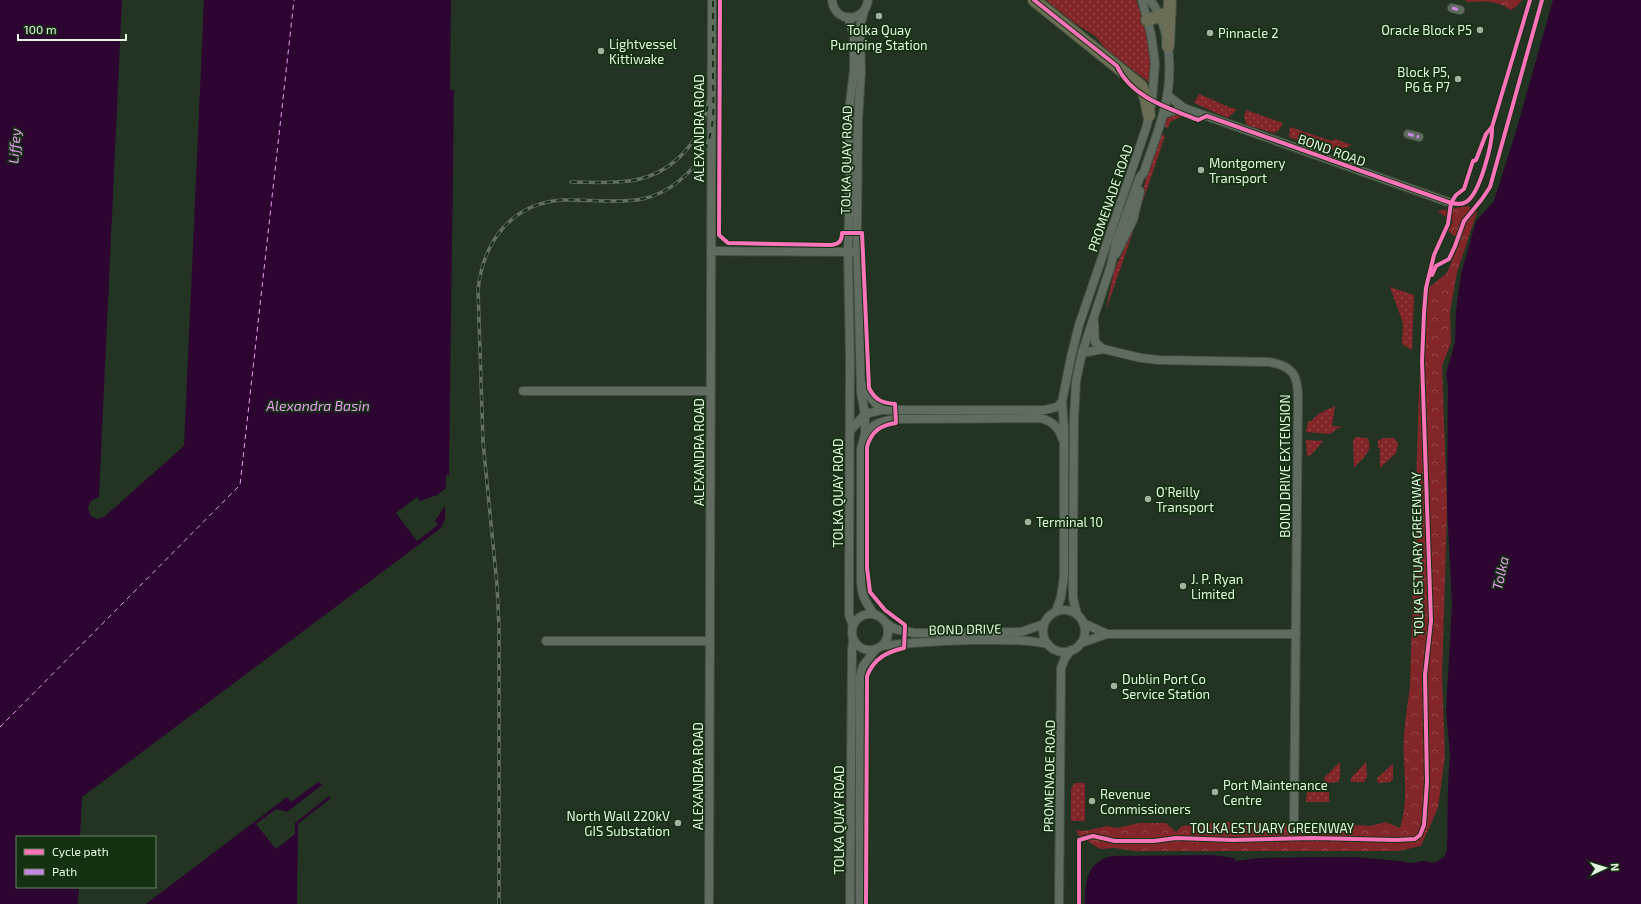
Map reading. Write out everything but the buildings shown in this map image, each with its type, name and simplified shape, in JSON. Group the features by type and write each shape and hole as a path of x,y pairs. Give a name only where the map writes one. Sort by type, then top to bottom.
{"highway":[{"path":"1034,0 1141,86 1146,98 1149,115"},
{"path":"1168,46 1165,15 1170,0"},
{"path":"1147,20 1165,15"}],"street":[{"name":"ALEXANDRA ROAD","path":"709,904 712,0"},
{"path":"832,0 836,11 848,17 858,16 864,11"},
{"name":"TOLKA QUAY ROAD","path":"853,626 849,615 850,359 861,72 860,27 868,0"},
{"name":"PROMENADE ROAD","path":"1065,445 1062,402 1071,357 1080,325 1138,155 1149,115 1154,84 1155,63 1152,34 1142,0"},
{"path":"1150,0 1165,15"},
{"name":"TOLKA QUAY ROAD","path":"848,17 854,36 854,70 848,111 853,252 861,359 861,394 865,414 865,434 861,449 861,590 866,602 874,614"},
{"name":"PROMENADE ROAD","path":"1077,614 1073,598 1074,419 1076,381 1082,353 1111,264 1116,242 1140,177 1144,172 1164,114 1167,95 1168,46"},
{"name":"BOND ROAD","path":"1167,95 1184,108 1451,203"},
{"path":"1164,114 1184,108"},
{"path":"1408,134 1419,137"},
{"path":"711,251 853,252"},
{"path":"1094,317 1095,342 1103,349"},
{"name":"BOND DRIVE EXTENSION","path":"1082,353 1103,349 1141,358 1159,360 1269,362 1281,364 1288,368 1297,380 1294,822"},
{"path":"850,359 861,359"},
{"path":"861,378 866,394 882,410"},
{"path":"523,391 711,391"},
{"path":"850,431 865,414 882,410 1044,410 1057,406 1062,402"},
{"path":"865,434 873,424 896,419 1040,418 1055,425 1060,431 1065,445 1064,576 1061,597 1056,611 1044,624 1043,633 1048,644 1060,651 1071,650 1081,643 1107,634 1296,634"},
{"path":"1056,611 1064,610 1077,614 1083,623 1085,634 1081,643"},
{"path":"864,614 874,614 880,616 887,624 888,638 879,648 864,649 859,647 854,640 852,631 853,626 859,617 864,614"},
{"path":"1083,623 1107,634"},
{"name":"BOND DRIVE","path":"887,624 895,629 914,633 1020,632 1044,624"},
{"name":"TOLKA QUAY ROAD","path":"850,904 852,651 854,640"},
{"name":"BOND DRIVE","path":"879,648 904,643 943,641 1028,640 1048,644"},
{"path":"546,642 709,641"},
{"name":"TOLKA QUAY ROAD","path":"860,904 860,676 863,666 879,648"},
{"name":"PROMENADE ROAD","path":"1059,904 1061,668 1065,658 1071,650"}],"green space":[{"path":"1046,0 1136,0 1143,20 1150,51 1150,83 1106,49 1095,36 1073,22"},
{"path":"1465,0 1522,0 1511,10 1500,4 1485,1 1467,2"},
{"path":"1199,94 1231,108 1237,109 1228,118 1194,103"},
{"path":"1246,110 1283,123 1279,130 1274,133 1247,125 1244,117"},
{"path":"1177,112 1185,115 1170,122 1168,128 1164,126 1168,117"},
{"path":"1290,127 1332,141 1335,139 1352,145 1335,150 1327,150 1312,146 1289,137"},
{"path":"1161,134 1165,136 1139,213 1147,174"},
{"path":"1468,206 1477,212 1457,272 1450,312 1451,343 1442,366 1447,508 1442,678 1445,756 1438,808 1421,846 1398,851 1135,851 1114,848 1100,849 1078,835 1076,830 1085,831 1107,826 1117,828 1139,823 1166,823 1176,832 1182,826 1220,822 1318,824 1330,826 1343,824 1370,826 1386,822 1400,828 1405,805 1404,735 1410,686 1422,293 1447,273 1460,240 1448,231 1453,221 1437,211"},
{"path":"1133,232 1106,310 1114,271"},
{"path":"1390,287 1414,295 1412,350 1402,344 1403,323"},
{"path":"1335,406 1332,426 1343,427 1338,428 1330,434 1306,432 1308,422 1320,413"},
{"path":"1356,437 1367,438 1369,442 1369,450 1354,468 1353,440"},
{"path":"1383,438 1394,438 1398,443 1396,453 1380,468 1380,448 1378,448 1378,441"},
{"path":"1306,440 1323,441 1311,455 1307,456"},
{"path":"1340,762 1340,778 1338,782 1325,783 1324,778"},
{"path":"1366,762 1367,777 1364,782 1351,782 1351,778"},
{"path":"1393,764 1393,779 1390,782 1378,783 1377,778"},
{"path":"1074,783 1085,783 1085,821 1071,821 1071,790"},
{"path":"1307,792 1329,792 1329,802 1306,802"}],"water":[{"name":"Alexandra Basin","path":"0,0 122,0 99,497 91,501 88,508 91,516 98,519 104,517 184,446 204,0 451,0 450,90 454,90 449,475 446,475 446,488 437,495 420,501 417,497 396,513 417,541 438,525 435,521 445,506 445,519 441,528 82,797 80,836 16,836 16,888 79,888 78,904 0,904"},
{"name":"Tolka","path":"1553,0 1641,0 1641,904 1085,904 1089,873 1098,862 1113,856 1212,855 1234,858 1236,861 1258,858 1356,857 1410,863 1424,861 1434,863 1444,857 1447,851 1450,755 1446,711 1452,604 1447,508 1448,386 1446,374 1455,342 1456,310 1461,274 1476,221 1494,201 1516,131"},
{"path":"318,782 322,785 287,812 276,809 256,824 276,849 295,834 295,823 329,796 331,798 298,824 297,904 146,904 287,797 291,802"}],"ferry route":[{"path":"0,727 240,485 294,0"}],"railway":[{"path":"499,904 499,628 497,585 483,442 478,290 481,272 486,256 503,228 515,217 529,208 545,203 563,200 613,201 642,199 671,187 695,165 706,147 713,121 713,0"},
{"path":"571,182 611,182 635,180 662,170 674,162 693,141 700,128 709,100"}],"marked path":[{"path":"1452,8 1460,10"},
{"path":"1408,134 1419,137"}],"cycle path":[{"path":"720,0 719,235 728,243 831,245 840,242 842,233 862,233 869,388 879,400 886,403 895,404 896,423 885,425 877,430 871,437 867,447 867,568 870,592 885,610 905,625 905,627 904,648 887,654 877,660 867,676 866,904"},
{"path":"1034,0 1117,66 1123,77 1131,86 1141,94 1163,106 1198,120 1207,116 1451,203 1458,204 1466,202 1471,197 1481,179 1488,155 1492,127 1530,0"},
{"path":"1432,275 1436,266 1449,259 1464,221 1490,187 1542,0"},
{"name":"TOLKA ESTUARY GREENWAY","path":"1079,904 1079,840 1093,836 1115,841 1154,841 1176,838 1233,840 1313,838 1396,840 1415,839 1420,835 1424,825 1427,782 1425,675 1431,621 1422,361 1426,288 1434,255 1448,224 1451,203 1456,195 1464,189 1473,161 1476,160 1486,134 1492,127"}],"place":[{"name":"Tolka Quay Pumping Station","path":"879,16"},
{"name":"Oracle Block P5","path":"1480,30"},
{"name":"Pinnacle 2","path":"1210,33"},
{"name":"Lightvessel Kittiwake","path":"601,51"},
{"name":"Block P5, P6 & P7","path":"1458,79"},
{"name":"Montgomery Transport","path":"1201,170"},
{"name":"O'Reilly Transport","path":"1148,499"},
{"name":"Terminal 10","path":"1028,522"},
{"name":"J. P. Ryan Limited","path":"1183,586"},
{"name":"Dublin Port Co Service Station","path":"1114,686"},
{"name":"Port Maintenance Centre","path":"1215,792"},
{"name":"Revenue Commissioners","path":"1092,801"},
{"name":"North Wall 220kV GIS Substation","path":"678,823"}],"water label":[{"name":"Liffey","path":"14,146"}]}
